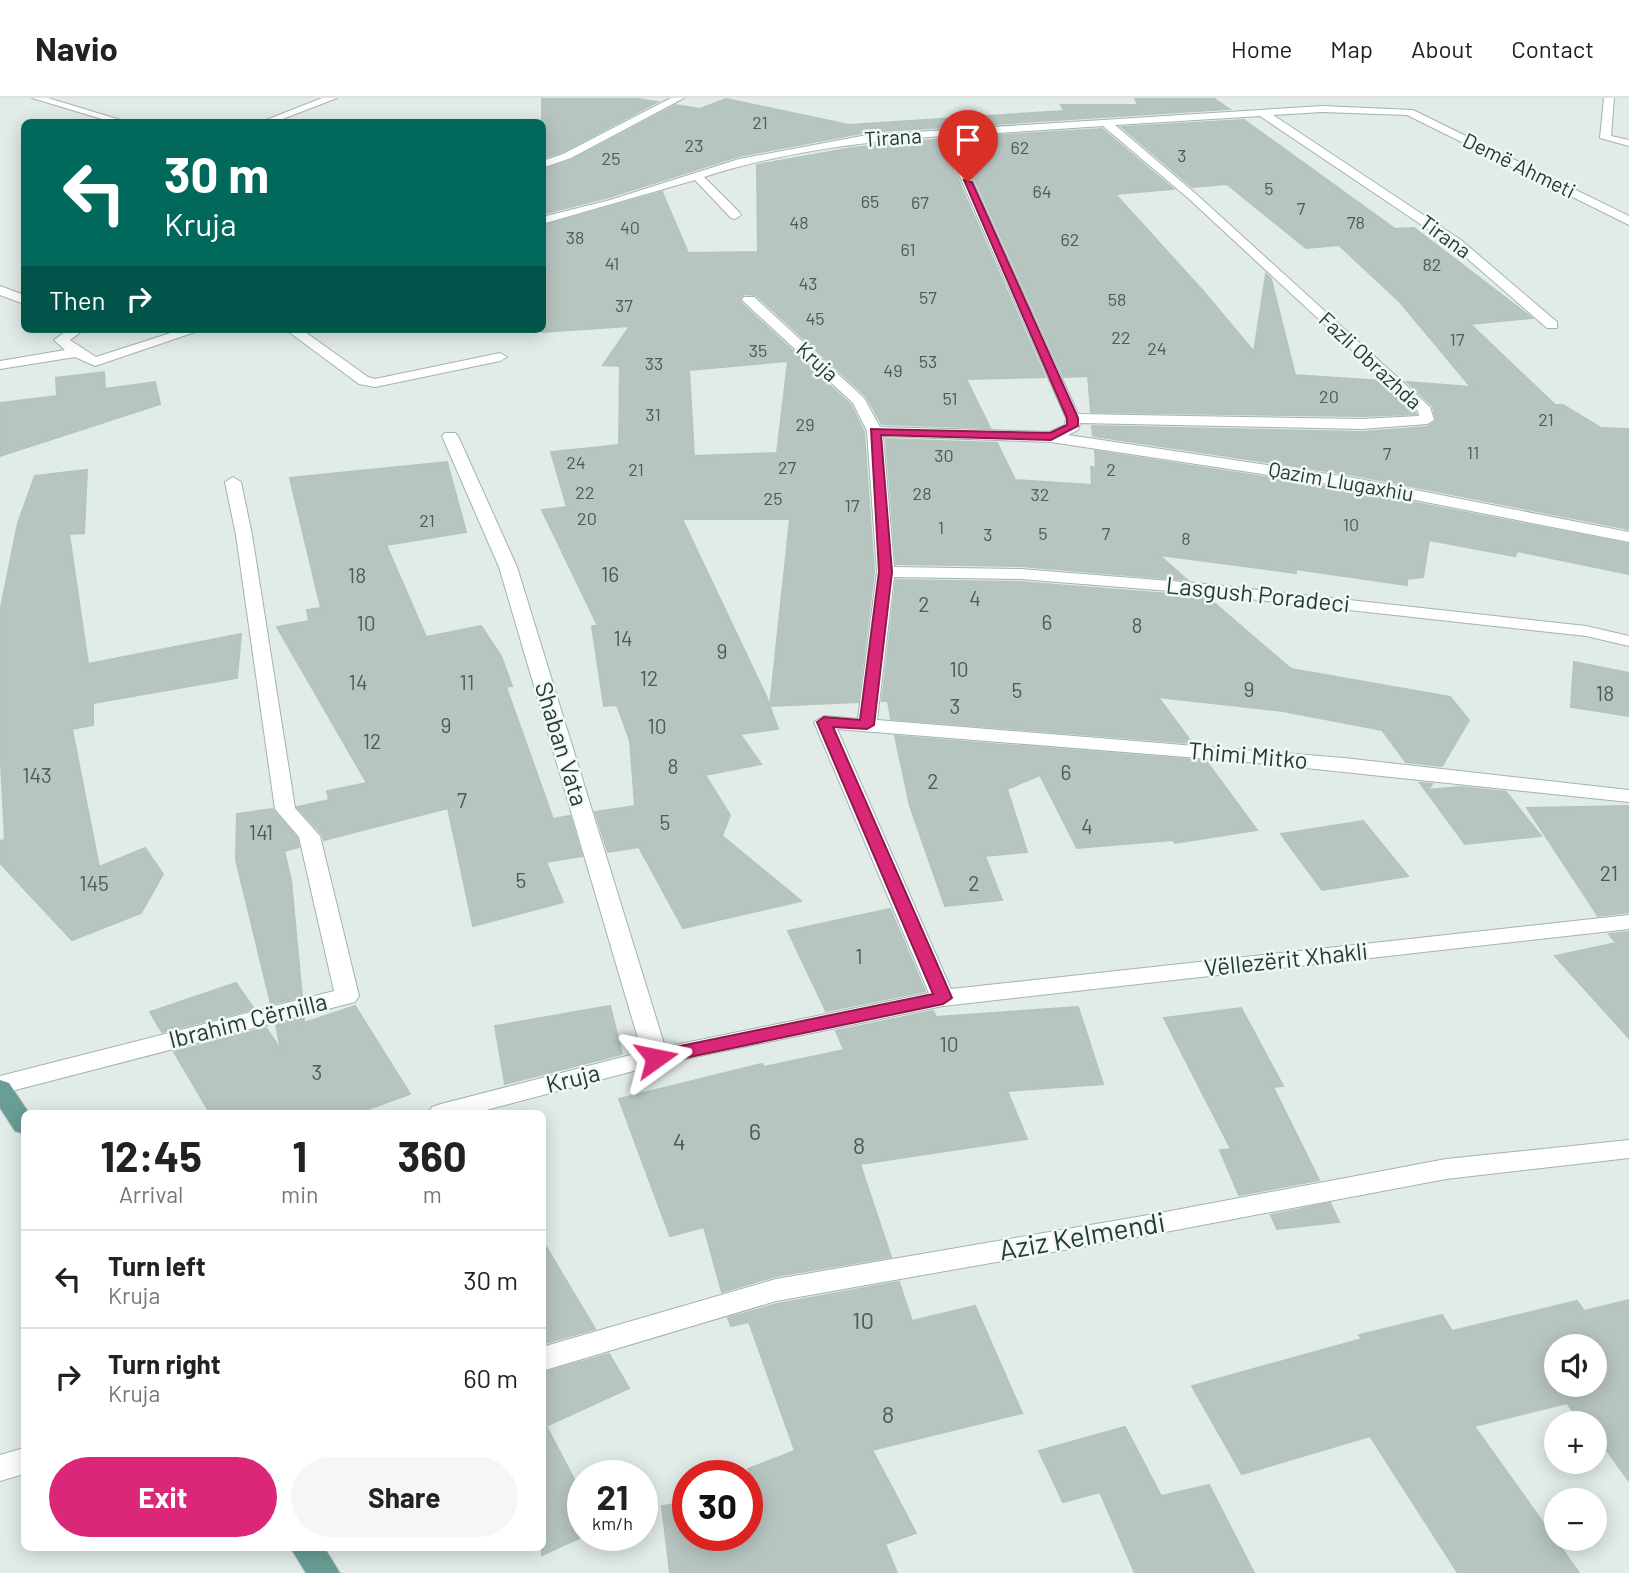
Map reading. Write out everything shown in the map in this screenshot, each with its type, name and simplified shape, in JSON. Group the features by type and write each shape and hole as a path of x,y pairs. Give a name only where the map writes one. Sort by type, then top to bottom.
{"main road":[{"path":"0,1087 21,1120"},
{"path":"309,1551 324,1573"}],"street":[{"path":"37,98 111,119"},
{"path":"274,119 332,98"},
{"path":"546,163 578,150 679,98"},
{"path":"1609,98 1605,138 1629,143"},
{"path":"1409,112 1421,101"},
{"name":"Tirana","path":"546,220 614,202 696,175 803,148 867,138 1322,109 1409,112"},
{"name":"Tirana","path":"1262,112 1457,243 1552,325"},
{"name":"Demë Ahmeti","path":"1409,112 1629,221"},
{"name":"Fazli Obrazhda","path":"1073,418 1362,424 1427,419 1425,410 1192,196 1107,124"},
{"path":"875,431 1051,437 1073,426 1073,418 946,134"},
{"path":"696,175 735,215"},
{"path":"0,290 21,299"},
{"name":"Kruja","path":"749,300 859,401 875,431 886,572 867,725"},
{"path":"72,333 61,340 95,362 185,333"},
{"path":"298,333 364,381 376,383 500,358"},
{"path":"0,365 77,352"},
{"name":"Shaban Vata","path":"450,436 508,568 656,1058"},
{"name":"Qazim Llugaxhiu","path":"1051,437 1354,483 1629,537"},
{"name":"Ibrahim Cërnilla","path":"0,1087 347,996 309,836 285,809 244,535 233,482"},
{"name":"Lasgush Poradeci","path":"886,572 1020,574 1196,587 1586,631 1629,641"},
{"path":"867,725 824,722 943,998"},
{"name":"Thimi Mitko","path":"867,725 1466,776 1629,796"},
{"name":"Vëllezërit Xhakli","path":"943,998 1629,922"},
{"name":"Kruja","path":"453,1110 656,1058 943,998"},
{"name":"Aziz Kelmendi","path":"546,1358 775,1290 1160,1223 1446,1168 1629,1149"},
{"path":"0,1468 21,1462"}],"building":[{"path":"542,98 631,98 657,102 562,152 546,157 546,119 542,119"},
{"path":"1135,98 1213,98 1229,109 867,132 739,156 609,197 546,213 546,169 572,160 676,105 700,109 726,99 849,125 1064,111 1061,105 1138,105"},
{"path":"1244,120 1395,229 1414,228 1532,318 1470,324 1555,405 1563,405 1601,428 1629,429 1629,529 1354,475 1093,436 1092,426 1362,432 1427,427 1436,421 1433,406 1407,382 1471,387 1400,302 1339,245 1306,248 1227,184 1192,187 1122,127"},
{"path":"1102,129 1173,189 1115,194 1254,352 1266,274 1271,279 1295,375 1382,381 1416,414 1362,416 1091,412 1088,376 1064,377 956,138"},
{"path":"940,139 1045,377 966,379 990,428 882,424 866,396 756,295 744,294 740,299 740,302 851,405 864,432 874,572 858,702 770,706 790,519 682,519 766,696 778,729 740,734 761,764 705,775 730,815 722,836 801,901 683,928 639,847 608,852 595,812 635,806 630,741 617,705 604,706 592,626 598,626 542,510 567,507 551,452 619,445 620,366 603,365 630,326 546,332 546,225 662,192 688,253 758,252 757,165 852,148","holes":["788,361 777,453 694,456 689,370"]},
{"path":"104,372 105,389 155,382 160,404 0,456 0,403 57,396 56,378"},
{"path":"886,439 997,443 1015,480 1092,485 1091,467 1096,468 1095,451 1354,491 1629,544 1629,574 1517,551 1515,556 1429,540 1423,577 1407,579 1407,585 1295,569 1296,573 1159,555 1187,580 1020,566 896,564"},
{"path":"447,462 466,532 386,545 426,637 481,626 501,656 512,686 506,687 553,819 570,816 582,856 546,862 563,902 473,926 448,808 324,840 322,834 297,807 329,800 327,791 367,783 277,627 309,621 307,610 321,608 290,478"},
{"path":"87,470 84,533 69,534 88,664 241,634 237,678 93,703 93,725 72,729 99,867 145,848 163,874 141,913 72,940 0,863 0,841 5,840 0,743 0,612 18,523 35,476"},
{"path":"896,580 1020,582 1207,597 1291,669 1450,697 1469,720 1442,766 1406,762 1382,730 1283,711 1158,697 1192,743 891,719 888,701 882,701"},
{"path":"1574,662 1629,673 1629,716 1571,707"},
{"path":"895,736 1206,761 1257,830 1175,843 1173,840 1077,848 1040,775 1007,789 1027,852 985,856 1002,900 945,906 910,806"},
{"path":"1420,783 1432,784 1428,790 1461,787 1506,792 1541,836 1465,844"},
{"path":"1629,806 1629,912 1598,916 1527,808"},
{"path":"272,809 297,838 299,847 284,851 291,880 302,997 271,1004 236,860 237,814"},
{"path":"1363,821 1408,876 1322,890 1281,834"},
{"path":"890,909 925,991 826,1011 788,931"},
{"path":"1629,932 1629,1038 1555,956 1616,943 1609,934"},
{"path":"236,983 254,1009 162,1032 150,1012"},
{"path":"355,1006 410,1094 365,1110 208,1110 174,1052 266,1028 281,1050 276,1025 304,1018 304,1023"},
{"path":"610,1006 622,1054 505,1084 495,1026"},
{"path":"1078,1007 1103,1084 1007,1091 1027,1139 860,1164 891,1257 776,1276 722,1292 704,1227 670,1236 619,1099 762,1064 764,1067 844,1050 836,1031 933,1011 936,1017"},
{"path":"1241,1008 1283,1086 1273,1087 1319,1180 1239,1195 1220,1150 1231,1149 1164,1018"},
{"path":"1330,1203 1339,1222 1277,1229 1271,1215"},
{"path":"546,1247 595,1329 546,1343"},
{"path":"899,1282 912,1321 975,1306 1022,1413 872,1450 916,1533 885,1544 897,1573 670,1573 662,1506 672,1504 672,1551 763,1551 763,1463 795,1451 749,1322 731,1326 728,1318 777,1304"},
{"path":"1629,1300 1629,1481 1607,1451 1607,1411 1573,1411 1567,1403 1474,1426 1544,1524 1544,1551 1563,1551 1579,1573 1458,1573 1370,1436 1242,1474 1192,1386 1362,1339 1359,1335 1442,1315 1452,1331 1577,1301 1584,1311"},
{"path":"609,1354 629,1388 546,1426 546,1372"},
{"path":"546,1426 567,1466 567,1544 542,1555 542,1551 546,1551"},
{"path":"1125,1427 1161,1496 1209,1485 1254,1573 1135,1573 1100,1492 1063,1502 1039,1451"}],"route":[{"path":"656,1058 943,998 824,722 867,725 886,572 875,431 1051,437 1073,426 1073,418 968,182"}]}
